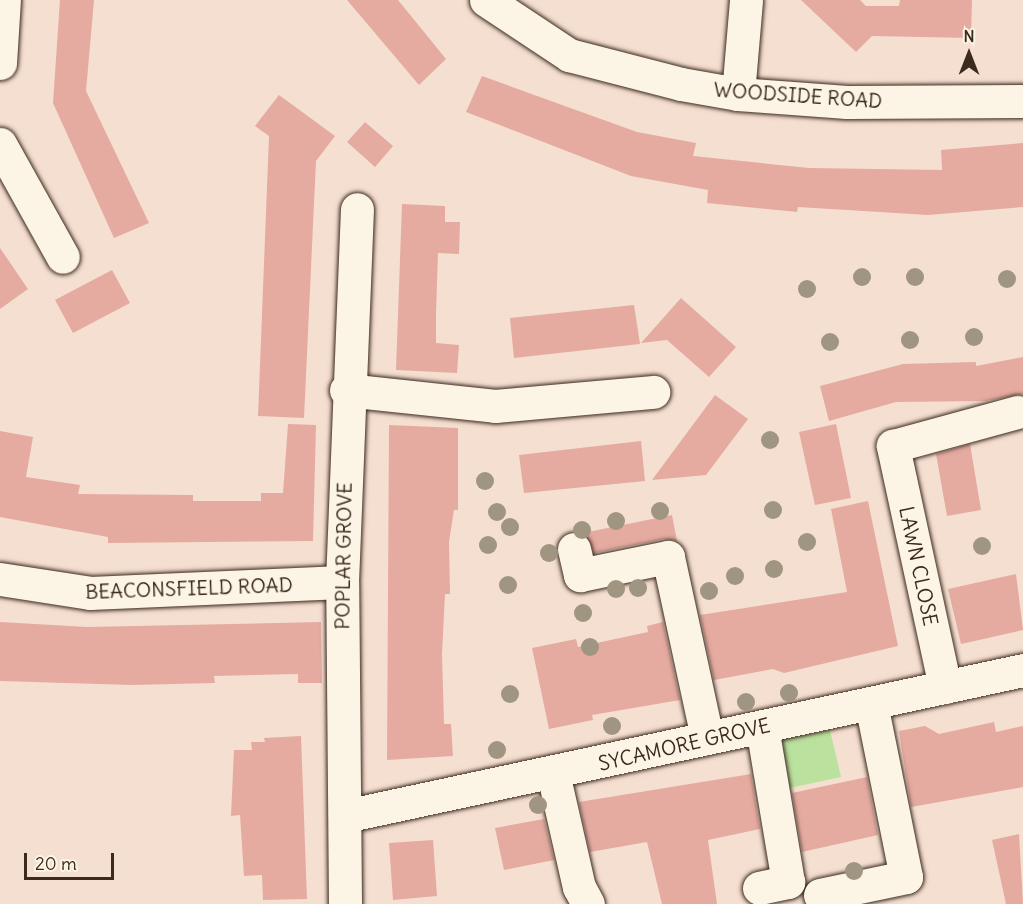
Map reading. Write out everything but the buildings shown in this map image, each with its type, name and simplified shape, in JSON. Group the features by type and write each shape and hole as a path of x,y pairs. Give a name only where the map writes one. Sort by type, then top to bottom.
{"street":[{"path":"0,63 4,0"},
{"name":"WOODSIDE ROAD","path":"486,0 569,55 738,94 847,102 1023,101"},
{"path":"738,94 746,0"},
{"path":"0,144 63,257"},
{"name":"POPLAR GROVE","path":"345,904 342,582 346,390 357,209"},
{"path":"346,390 495,406 653,392"},
{"name":"LAWN CLOSE","path":"945,687 893,446 1017,412"},
{"path":"574,549 580,575 668,557 707,738"},
{"name":"BEACONSFIELD ROAD","path":"0,579 90,593 342,582"},
{"name":"SYCAMORE GROVE","path":"345,816 1023,670"},
{"path":"820,895 906,877 871,703"},
{"path":"759,888 788,882 762,727"},
{"path":"553,773 579,887 588,904"}],"green space":[{"path":"830,730 841,777 785,789 775,741"}]}
